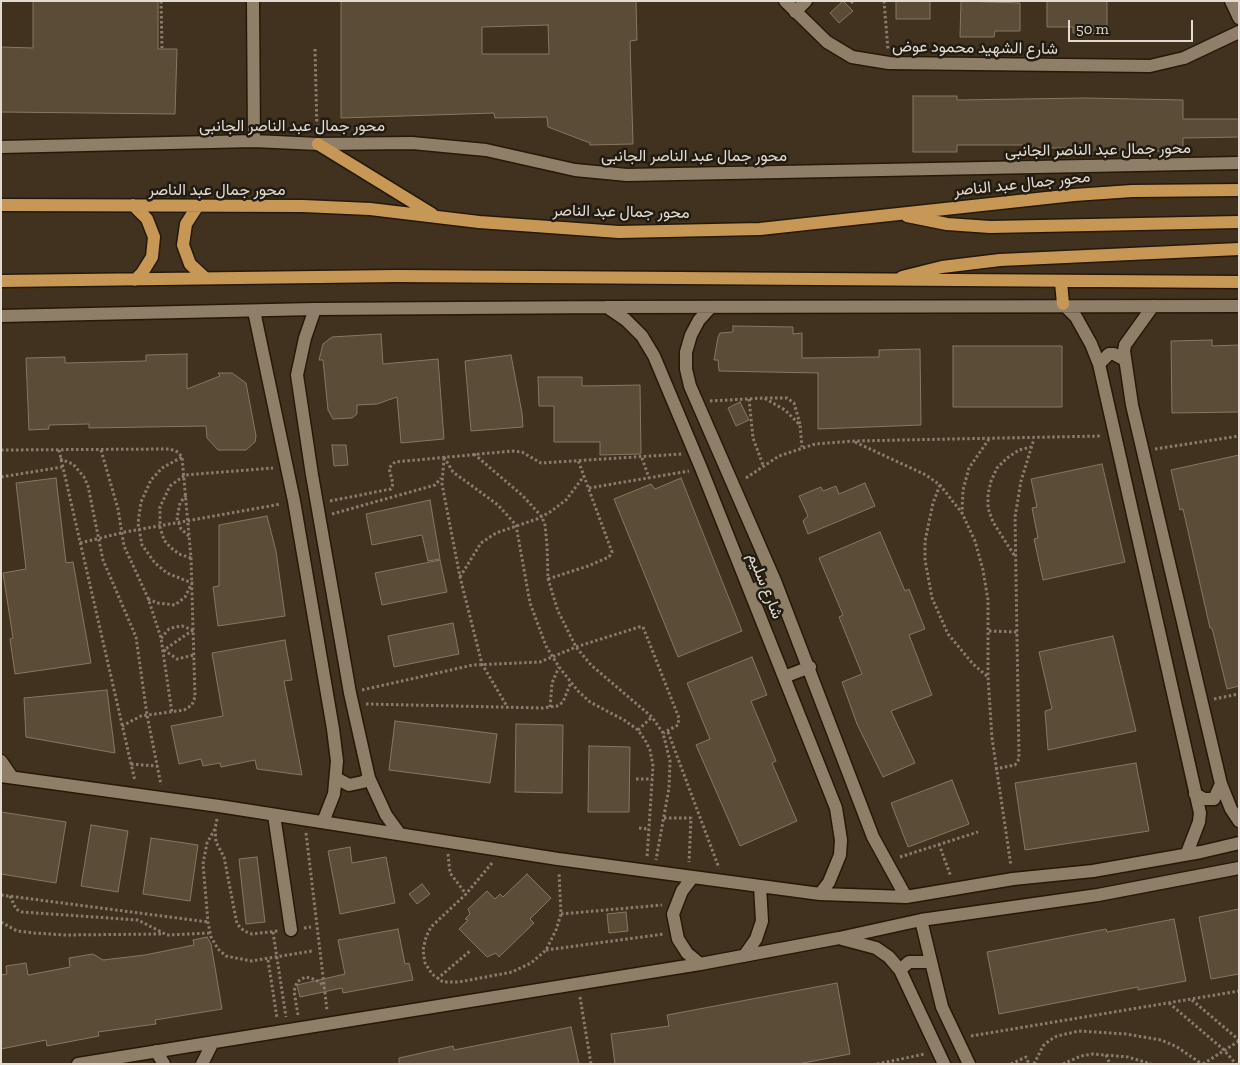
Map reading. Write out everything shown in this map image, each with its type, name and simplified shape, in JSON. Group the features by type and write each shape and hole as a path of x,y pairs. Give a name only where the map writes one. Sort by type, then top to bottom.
{"main road":[{"path":"318,144 436,217"},
{"name":"محور جمال عبد الناصر","path":"1,205 303,206 370,209 479,222 619,232 760,229 1074,195 1132,191 1239,190"},
{"path":"133,205 146,219 154,237 152,256 142,273 135,280"},
{"path":"197,207 186,224 183,245 190,264 205,278"},
{"path":"900,215 947,224 990,228 1239,222"},
{"path":"885,281 942,267 1000,260 1239,249"},
{"path":"1,282 397,276 885,281 1239,282"},
{"path":"1061,282 1063,304"}],"street":[{"path":"253,1 254,141"},
{"name":"شارع الشهيد محمود عوض","path":"785,1 827,42 852,57 889,63 1150,66 1184,58 1239,32"},
{"path":"795,12 806,1"},
{"path":"1231,1 1239,18"},
{"name":"محور جمال عبد الناصر الجانبى","path":"1,147 254,141 318,144 449,145 486,150 575,170 627,175 1239,163"},
{"path":"1063,304 1076,317 1091,344 1099,364 1200,813 1199,822 1187,853"},
{"path":"1,316 315,309 1063,304 1239,306"},
{"path":"1153,306 1125,344 1125,360 1132,405 1221,784 1231,809 1239,821"},
{"name":"شارع سليم","path":"607,307 626,320 642,336 654,356 695,452 836,808 839,825 840,855 829,882 820,894"},
{"name":"شارع سليم","path":"711,307 699,320 691,335 686,352 686,369 697,402 775,581 810,667 873,837 906,897"},
{"path":"315,309 304,338 297,376 312,475 352,704 369,778 386,815 399,833"},
{"path":"254,311 294,501 333,729 336,778 333,801 323,822"},
{"path":"1099,364 1109,354 1114,354 1125,360"},
{"path":"288,472 312,475"},
{"path":"706,481 727,473"},
{"path":"750,591 775,581"},
{"path":"784,677 810,667"},
{"path":"1,761 7,776 399,833 558,859 725,883 820,894 906,897 1013,879 1093,871 1239,843"},
{"path":"336,778 349,785 369,778"},
{"path":"1195,794 1204,799 1214,799 1221,784"},
{"path":"274,815 291,930"},
{"path":"78,1064 700,964 839,938 921,920 1098,895 1239,868"},
{"path":"690,878 675,904 673,914 677,933 687,953 700,964"},
{"path":"744,956 756,939 762,921 760,886"},
{"path":"921,920 942,1006 969,1064"},
{"path":"839,938 876,948 900,970 944,1064"},
{"path":"900,970 909,962 930,962"},
{"path":"202,1064 213,1042"},
{"path":"156,1050 164,1064"}],"path":[{"path":"161,1 162,48"},
{"path":"884,1 889,63"},
{"path":"315,49 318,144"},
{"path":"764,398 785,410 800,425"},
{"path":"697,402 787,398 794,403 800,425 802,447"},
{"path":"749,399 750,425 763,465"},
{"path":"735,489 763,465 802,447 854,441 1115,436"},
{"path":"1144,450 1239,436"},
{"path":"962,513 963,490 970,468 989,439"},
{"path":"996,769 1015,765 1019,759 1015,555 1017,499 1034,439"},
{"path":"854,441 906,464 940,485 962,513 974,541 983,570 988,600 988,677 996,769 1013,879"},
{"path":"1015,555 993,522 988,508 988,494 997,468 1019,450 1031,447"},
{"path":"1,450 174,450 182,457 190,537 194,630 194,701 184,710 135,718 122,726"},
{"path":"59,450 138,796"},
{"path":"100,450 118,509 124,546 148,598 161,638 172,713"},
{"path":"317,504 390,489 393,484 389,468 395,462 512,451 522,452 541,463 642,458 695,452"},
{"path":"474,454 523,496 542,517 546,535 548,578 562,619 576,647 591,665 652,717 663,734 670,761 669,788 664,818 650,872"},
{"path":"182,457 162,468 146,487 139,509 139,530 146,552 154,563 167,573 192,583"},
{"path":"444,457 441,478 460,577 482,664 508,708"},
{"path":"444,457 453,472 498,505 516,526 528,598 539,629 552,657 559,667 590,702 624,720 638,730 650,750 653,766 649,830 650,872"},
{"path":"642,458 649,478"},
{"path":"60,459 73,464 84,477 88,486 103,560 136,637 147,715 164,800"},
{"path":"548,578 595,563 609,557 612,552 578,460"},
{"path":"1,477 62,466"},
{"path":"589,488 701,468"},
{"path":"191,558 179,554 170,547 164,540 160,527 160,508 164,495 170,486 185,475 288,472"},
{"path":"460,577 481,543 496,533 542,517 566,500 584,476"},
{"path":"319,517 435,485 441,478"},
{"path":"940,485 933,503 925,541 925,560 932,598 939,617 954,642 973,664 988,677"},
{"path":"187,495 178,508 178,524 190,537"},
{"path":"80,543 121,533 189,522 294,501"},
{"path":"148,598 158,603 175,605 185,597 192,583"},
{"path":"161,638 169,629 176,627 182,626 194,630"},
{"path":"367,689 482,664 540,662 576,647 633,628 643,627 678,718 678,725 663,734"},
{"path":"164,650 194,630"},
{"path":"989,631 1017,632"},
{"path":"164,650 177,659 194,656"},
{"path":"550,707 550,691 559,667"},
{"path":"352,704 508,708 550,707 563,702 571,682"},
{"path":"1201,702 1239,694"},
{"path":"638,730 652,717"},
{"path":"668,732 725,883"},
{"path":"131,764 157,766"},
{"path":"636,779 652,779"},
{"path":"219,806 215,829 216,842 224,857 237,924 244,931 252,934 311,927"},
{"path":"664,818 691,818 690,878"},
{"path":"304,820 329,1023"},
{"path":"639,828 649,830"},
{"path":"215,829 206,843 203,864 208,922 210,933 218,949 226,956 251,962 312,951"},
{"path":"885,861 978,832"},
{"path":"450,841 448,857 450,873 466,894"},
{"path":"939,844 955,889"},
{"path":"503,850 466,894 432,927 423,944 425,963 437,979 442,982 459,982 512,972 531,963 546,950 556,930 561,914 558,859"},
{"path":"1,895 208,922"},
{"path":"10,896 16,909 22,912 138,920 162,934"},
{"path":"561,914 675,904"},
{"path":"1,922 17,931 65,935 162,934 182,936 210,933"},
{"path":"272,932 275,958 290,1030"},
{"path":"546,950 677,933"},
{"path":"437,979 470,951"},
{"path":"268,960 290,1030"},
{"path":"290,1030 294,991 297,982 310,978 320,982 324,987"},
{"path":"578,984 591,1064"},
{"path":"956,1038 1239,991"},
{"path":"1034,1064 1043,1046 1050,1040 1057,1036 1078,1032 1126,1034 1161,1040 1177,1047 1203,1064 1239,1040 1192,1000"},
{"path":"1169,1003 1224,1050 1236,1064"},
{"path":"876,1064 938,1051"},
{"path":"1106,1055 1110,1064"},
{"path":"1063,1064 1081,1056 1106,1055 1151,1064"},
{"path":"1011,1064 1026,1057 1029,1064"}],"building":[{"path":"33,1 158,1 158,49 177,49 175,114 1,112 1,47 33,48"},
{"path":"341,1 636,1 637,40 630,41 633,144 590,145 590,143 548,127 547,117 495,118 494,113 341,118","holes":["548,25 549,54 482,54 482,27"]},
{"path":"843,1 853,11 839,23 830,13"},
{"path":"896,1 930,1 930,19 896,19"},
{"path":"961,1 1020,3 1020,31 995,31 994,37 960,37"},
{"path":"1047,1 1107,1 1107,34 1073,33 1073,27 1047,27"},
{"path":"913,96 957,96 957,100 1086,98 1183,100 1183,119 1239,119 1239,137 1183,138 1183,151 1128,151 1128,154 1085,154 1085,148 1029,148 1029,145 957,145 957,152 913,152"},
{"path":"733,326 793,327 793,334 802,333 802,358 879,357 879,350 920,349 921,425 818,429 818,373 719,371 718,360 714,360 718,337 720,333 733,332"},
{"path":"381,334 383,364 438,359 444,439 401,443 397,397 377,404 357,405 357,414 352,418 333,419 328,410 323,360 319,360 323,344 332,337"},
{"path":"1212,340 1212,346 1239,345 1239,412 1172,413 1171,341"},
{"path":"953,346 1062,346 1062,407 953,407"},
{"path":"187,354 187,389 220,376 218,373 232,373 246,383 256,436 255,442 246,450 218,450 207,438 206,426 89,428 89,424 49,425 49,429 29,430 26,358 65,357 65,363 146,361 146,355"},
{"path":"511,355 523,427 471,431 465,361"},
{"path":"538,377 582,377 582,386 640,385 641,454 600,455 600,442 554,442 554,406 539,406"},
{"path":"740,402 749,420 736,426 728,408"},
{"path":"332,445 346,445 348,465 334,466"},
{"path":"1239,455 1239,686 1227,689 1212,628 1210,628 1183,509 1180,510 1171,470"},
{"path":"1102,464 1125,562 1043,580 1034,539 1038,538 1032,508 1037,507 1031,479"},
{"path":"56,478 66,563 73,562 91,663 15,674 10,639 13,638 3,573 26,569 16,483"},
{"path":"681,478 742,631 678,657 614,499 651,484 655,489"},
{"path":"865,483 875,506 808,534 803,521 808,516 799,496 821,487 823,491 836,486 839,494"},
{"path":"430,500 440,559 428,561 422,535 372,545 366,514"},
{"path":"267,516 276,551 285,616 218,626 213,587 219,586 219,525"},
{"path":"880,532 905,591 909,589 925,629 909,635 932,695 891,711 915,763 883,777 857,724 842,682 862,674 839,617 843,615 819,558"},
{"path":"440,560 447,592 382,605 375,573"},
{"path":"453,623 459,654 394,667 388,636"},
{"path":"1113,636 1136,731 1048,750 1045,711 1052,709 1039,652"},
{"path":"285,640 292,680 284,681 302,775 257,769 255,760 221,767 220,763 203,766 201,759 179,764 171,726 223,716 212,653"},
{"path":"752,657 767,695 751,701 776,761 772,763 797,821 740,846 696,745 710,739 687,683"},
{"path":"107,690 115,753 26,737 24,698"},
{"path":"395,721 497,734 490,783 389,770"},
{"path":"516,724 563,725 562,793 515,792"},
{"path":"589,746 630,747 629,812 588,812"},
{"path":"1136,763 1149,831 1025,850 1015,783"},
{"path":"952,780 969,824 908,847 891,803"},
{"path":"1,812 66,822 56,883 1,874"},
{"path":"91,825 128,831 118,892 81,886"},
{"path":"151,838 198,845 190,901 143,894"},
{"path":"350,847 352,863 386,857 395,903 340,914 328,851"},
{"path":"257,857 265,922 246,924 239,859"},
{"path":"527,874 551,898 530,919 534,923 499,957 496,953 487,957 459,929 468,920 465,919 470,914 468,909 487,891 495,899 500,894 503,897"},
{"path":"422,884 430,894 417,904 409,894"},
{"path":"1239,909 1239,974 1211,979 1199,917"},
{"path":"626,912 628,931 609,933 607,914"},
{"path":"1174,919 1186,981 1138,990 1138,987 999,1014 987,952 1106,929 1107,932"},
{"path":"398,929 405,964 409,963 413,980 343,993 342,988 300,997 297,985 345,974 338,940"},
{"path":"207,937 211,944 222,1009 155,1020 156,1024 98,1032 99,1036 47,1046 46,1040 1,1049 1,975 7,974 6,966 26,963 28,975 70,967 69,958 93,954 103,960 145,955 194,945 193,940"},
{"path":"837,983 850,1054 798,1064 615,1064 611,1034 669,1026 667,1015"},
{"path":"571,1027 579,1064 399,1064 399,1058 453,1046 454,1050"}]}
